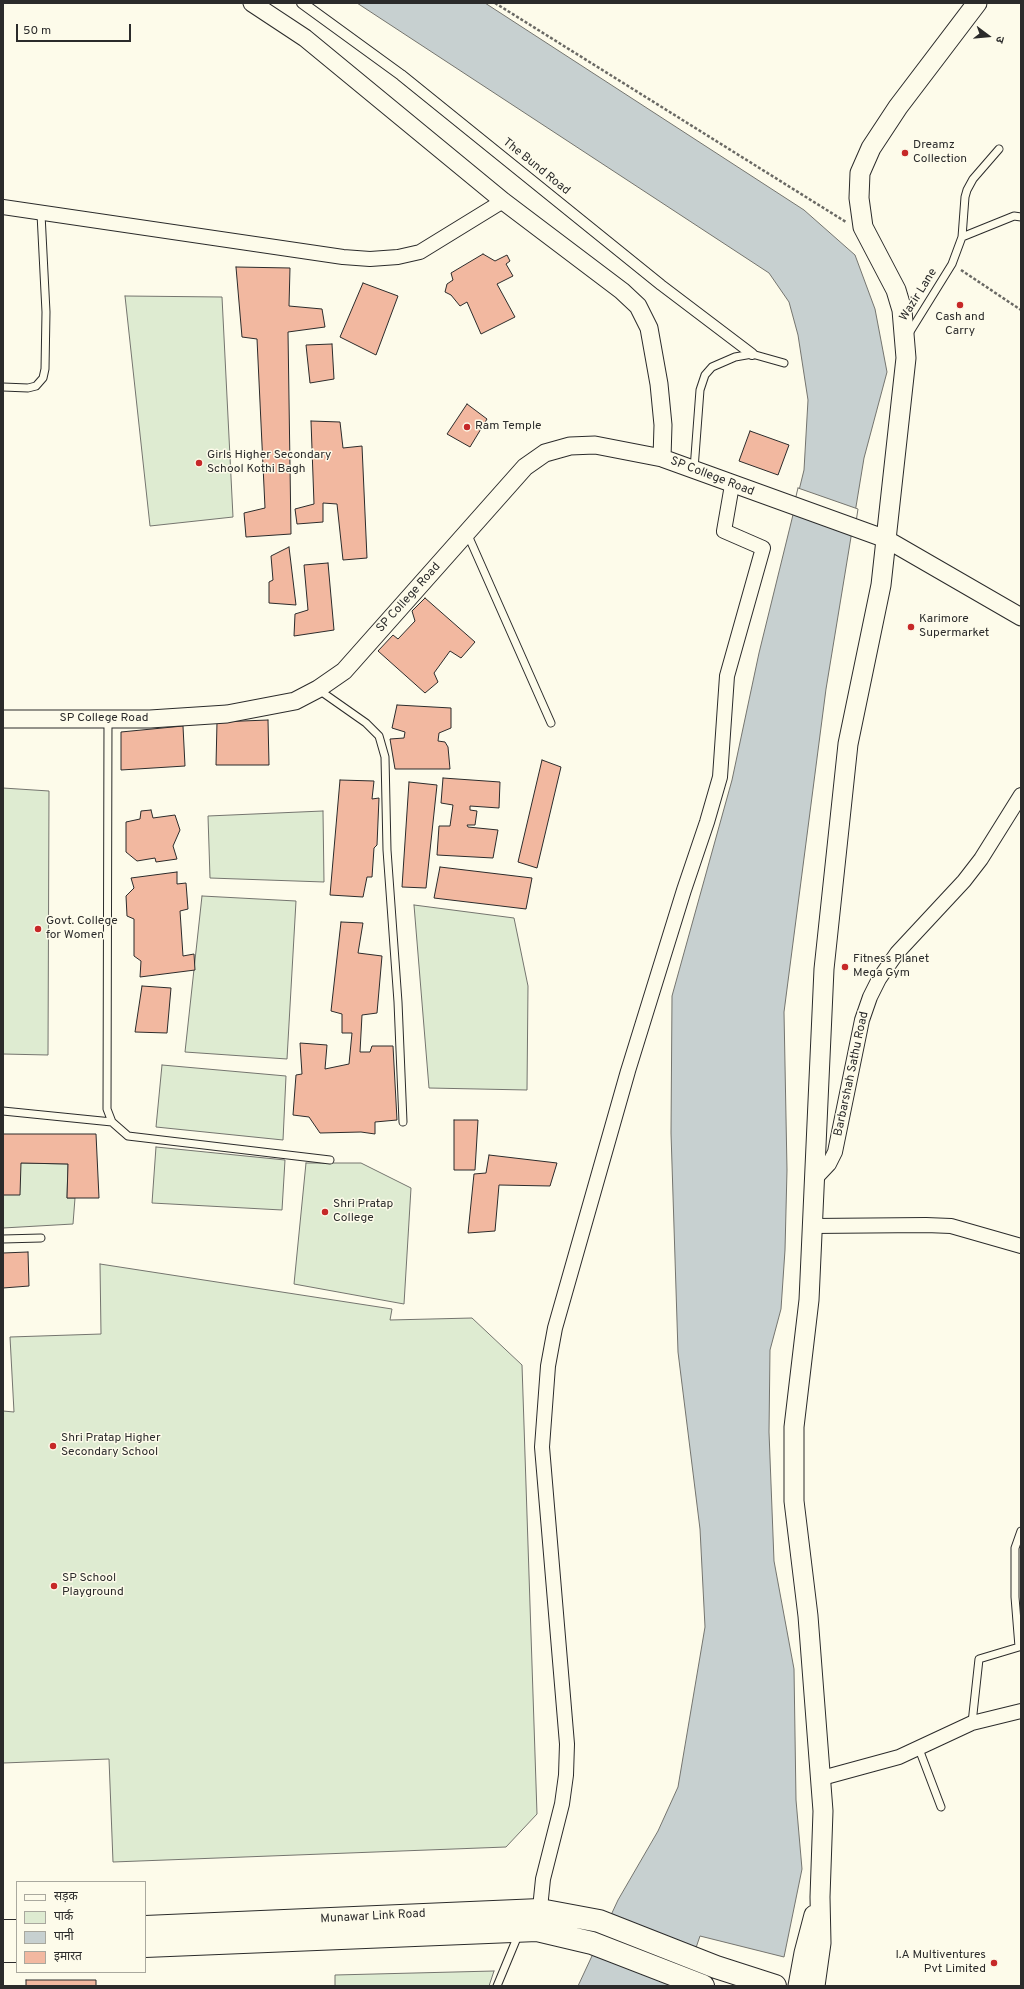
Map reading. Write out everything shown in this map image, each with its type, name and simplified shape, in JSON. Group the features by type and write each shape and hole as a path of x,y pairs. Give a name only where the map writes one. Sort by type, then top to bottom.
{"main road":[{"path":"815,1986 820,1944 823,1811 822,1778 808,1616 794,1501 794,1428 809,1300 813,1181 824,969 848,744 875,622 881,585 904,377 906,338 902,310 896,290 863,227 859,198 860,173 871,148 898,107 977,3"},
{"path":"798,1986 804,1953 820,1897"},
{"name":"Munawar Link Road","path":"146,1927 599,1921 716,1967 775,1986"},
{"name":"Munawar Link Road","path":"146,1946 532,1923 592,1943 703,1986"},
{"path":"3,1931 16,1931"},
{"path":"3,1951 16,1951"}],"street":[{"path":"252,3 311,42 503,201 622,291 638,306 649,328 659,384 663,425 662,458"},
{"name":"The Bund Road","path":"302,3 401,75 661,285 752,354"},
{"path":"3,207 42,214 343,257 370,259 398,257 420,252 503,201"},
{"name":"SP College Road","path":"3,719 150,719 227,714 295,701 318,689 344,671 525,467 545,453 570,446 595,445 662,458 784,504 886,539 1021,617"},
{"path":"532,1923 562,1804 566,1776 567,1744 542,1447 548,1366 555,1328 628,1071 720,777 727,676 763,548 724,531 732,485"},
{"name":"Barbarshah Sathu Road","path":"813,1181 829,1164 835,1152 862,1020 870,997 879,979 897,953 964,881 981,859 1021,795"},
{"path":"812,1226 951,1226 1021,1246"},
{"path":"822,1778 876,1764 919,1749 972,1724 1021,1711"}],"lane":[{"name":"Wazir Lane","path":"906,338 952,264 962,237 965,197 967,190 973,179 999,149"},
{"path":"3,387 28,388 39,384 43,378 45,369 46,312 42,214"},
{"path":"962,237 1014,216 1021,217"},
{"path":"694,469 700,390 705,375 712,367 721,362 735,357 752,354 784,363"},
{"path":"467,532 551,722"},
{"path":"318,689 366,722 378,736 385,757 388,850 398,1002 403,1122"},
{"path":"108,718 108,1109 112,1122 128,1136 330,1160"},
{"path":"3,1111 112,1122"},
{"path":"3,1239 41,1238"},
{"path":"972,1724 979,1659 1019,1647 1015,1597 1015,1548 1021,1531"},
{"path":"919,1749 941,1807"},
{"path":"497,1986 532,1923"}],"path":[{"path":"495,3 842,221 863,227"},
{"name":"Wazir Lane","path":"952,264 1021,310"}],"green space":[{"path":"125,296 222,297 233,517 150,526"},
{"path":"3,788 49,791 48,1055 3,1054"},
{"path":"323,811 324,882 210,878 208,816"},
{"path":"202,896 296,901 287,1059 185,1052"},
{"path":"414,905 514,918 528,986 527,1090 429,1088"},
{"path":"162,1065 286,1076 283,1140 156,1127"},
{"path":"156,1147 285,1160 282,1210 152,1203"},
{"path":"21,1163 68,1164 67,1198 75,1198 73,1224 3,1228 3,1195"},
{"path":"306,1163 361,1163 411,1188 404,1304 294,1284"},
{"path":"100,1264 392,1309 390,1320 472,1318 522,1365 537,1814 506,1847 113,1862 109,1759 3,1763 3,1411 14,1412 10,1337 101,1334"},
{"path":"494,1971 489,1986 335,1986 335,1975"}],"water":[{"path":"357,3 485,3 804,210 855,255 875,309 887,372 864,458 826,689 784,1012 787,1170 785,1250 781,1309 770,1350 769,1432 774,1561 794,1669 796,1800 802,1869 784,1957 700,1936 683,1986 578,1986 618,1900 658,1831 678,1787 705,1627 700,1529 678,1352 671,1133 672,996 732,780 759,653 804,470 808,400 798,335 789,302 769,273"}],"pier":[{"path":"798,488 858,509 854,535 792,513"}],"building":[{"path":"483,254 495,261 507,255 510,261 506,264 513,276 497,284 515,317 481,334 467,302 460,306 451,295 445,292 447,284 453,280 451,273"},
{"path":"236,267 290,268 289,306 322,309 325,327 288,332 291,534 246,537 244,513 265,508 257,339 242,337"},
{"path":"363,283 398,296 376,355 340,337"},
{"path":"332,344 334,379 310,383 306,345"},
{"name":"Ram Temple","path":"467,404 487,419 470,447 447,434"},
{"path":"311,421 340,422 343,448 362,446 367,558 343,560 337,504 323,503 323,522 297,524 295,509 314,504"},
{"path":"750,431 789,445 778,475 739,461"},
{"path":"289,547 296,605 269,603 269,582 273,580 271,556"},
{"path":"328,563 334,630 294,636 295,614 308,610 304,565"},
{"path":"425,598 475,642 461,658 450,651 434,673 438,682 425,693 378,651 393,635 398,639 415,621 412,611"},
{"path":"397,705 451,708 451,728 439,733 438,741 445,742 448,747 450,769 395,769 390,739 404,738 405,732 392,728"},
{"path":"268,720 269,765 216,765 217,722"},
{"path":"183,726 185,766 121,770 121,732"},
{"path":"542,760 561,767 537,868 518,862"},
{"path":"443,778 500,782 499,808 470,806 470,810 477,811 475,825 467,825 468,827 498,830 493,858 437,855 439,826 450,826 453,805 441,803"},
{"path":"340,780 374,781 372,799 379,798 377,845 374,848 372,877 367,877 363,897 330,895"},
{"path":"409,782 437,785 426,888 402,887"},
{"path":"151,810 153,818 175,815 180,830 173,846 177,859 156,862 155,858 137,861 126,852 126,822 140,819 141,811"},
{"path":"440,867 532,878 526,909 434,898"},
{"path":"177,872 177,884 186,883 188,909 180,911 183,956 194,954 195,970 140,977 141,961 134,956 134,919 127,916 126,896 134,888 131,878"},
{"path":"341,922 363,923 358,953 382,956 377,1013 362,1015 360,1052 370,1052 372,1046 393,1046 397,1120 375,1122 375,1134 361,1132 320,1133 309,1117 293,1115 296,1075 302,1074 300,1043 327,1045 325,1069 349,1064 352,1033 342,1033 342,1014 331,1011"},
{"path":"142,986 171,988 167,1033 135,1032"},
{"path":"454,1120 478,1120 475,1170 454,1170"},
{"path":"3,1134 96,1134 99,1198 67,1198 68,1164 21,1163 20,1195 3,1195"},
{"path":"489,1155 557,1163 550,1186 499,1185 495,1231 468,1233 474,1174 486,1173"},
{"path":"28,1252 29,1286 3,1288 3,1253"},
{"path":"26,1980 96,1980 96,1986 26,1986"}],"place":[{"name":"Dreamz Collection","path":"905,153"},
{"name":"Cash and Carry","path":"960,305"},
{"name":"Ram Temple","path":"467,427"},
{"name":"Girls Higher Secondary School Kothi Bagh","path":"199,463"},
{"name":"Karimore Supermarket","path":"911,627"},
{"name":"Govt. College for Women","path":"38,929"},
{"name":"Fitness Planet Mega Gym","path":"845,967"},
{"name":"Shri Pratap College","path":"325,1212"},
{"name":"Shri Pratap Higher Secondary School","path":"53,1446"},
{"name":"SP School Playground","path":"54,1586"},
{"name":"I.A Multiventures Pvt Limited","path":"994,1963"}]}
